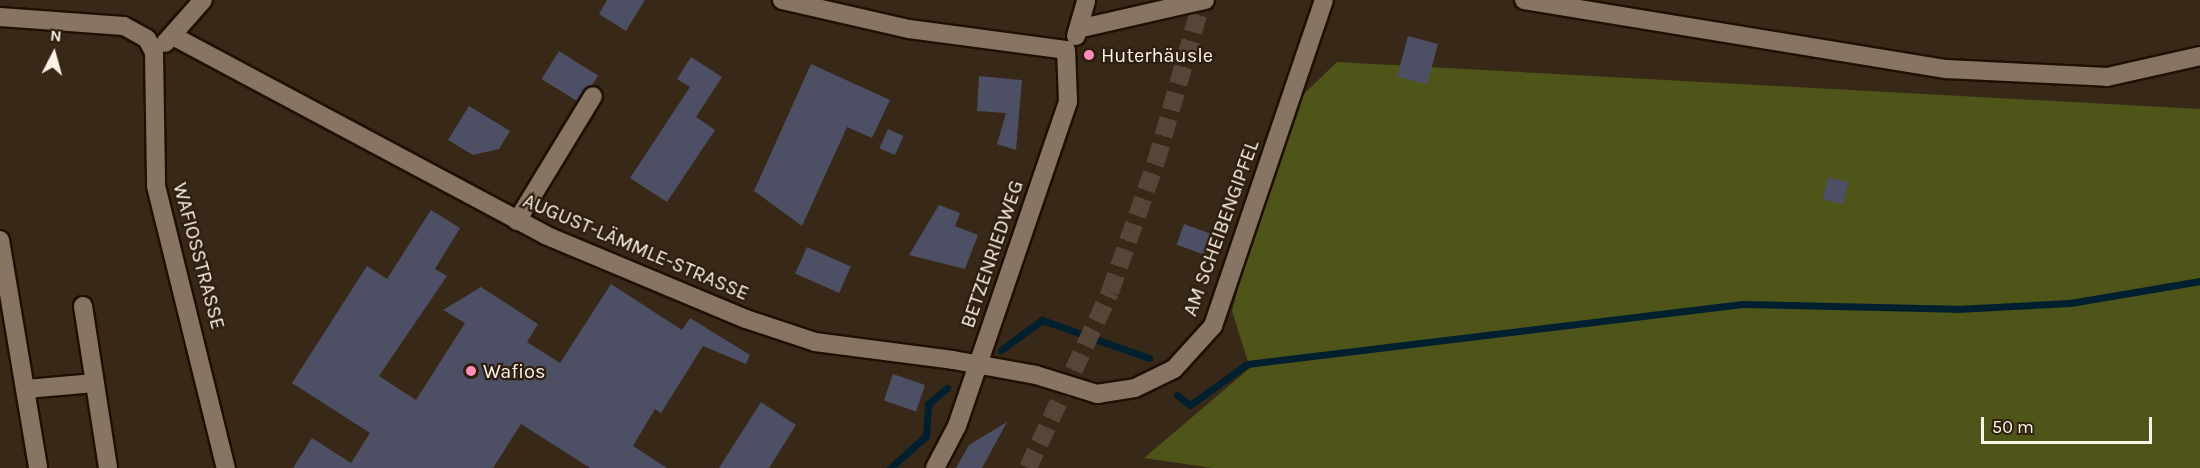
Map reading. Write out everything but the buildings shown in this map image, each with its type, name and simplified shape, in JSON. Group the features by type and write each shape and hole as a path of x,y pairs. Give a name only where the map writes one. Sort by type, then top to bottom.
{"street":[{"path":"0,17 124,26 147,39 154,52 174,36 203,0"},
{"path":"782,0 909,29 1066,50 1082,28 1086,0"},
{"path":"1082,28 1205,0"},
{"name":"AM SCHEIBENGIPFEL","path":"978,364 1097,394 1145,383 1173,369 1196,346 1213,326 1324,0"},
{"path":"1524,0 1946,69 2107,77 2200,56"},
{"name":"AUGUST-LÄMMLE-STRASSE","path":"174,36 517,221 601,261 785,333 844,349 978,364"},
{"name":"BETZENRIEDWEG","path":"935,468 957,426 1068,101 1066,50"},
{"name":"WAFIOSSTRASSE","path":"154,52 156,186 226,468"},
{"path":"517,221 593,96"},
{"path":"0,240 38,468"},
{"path":"83,306 108,468"},
{"path":"26,389 96,383"}],"green space":[{"path":"1337,62 2200,109 2200,468 1212,468 1144,458 1250,368 1232,311 1286,111"}],"waterway":[{"path":"1177,395 1190,405 1247,364 1742,304 1956,309 2070,303 2200,281"},
{"path":"1001,350 1042,320 1149,358"},
{"path":"890,468 926,436 928,404 947,388"}],"tunnel":[{"path":"1028,468 1110,292 1156,162 1202,0"}],"place":[{"name":"Huterhäusle","path":"1089,55"},
{"name":"Wafios","path":"471,371"}]}
